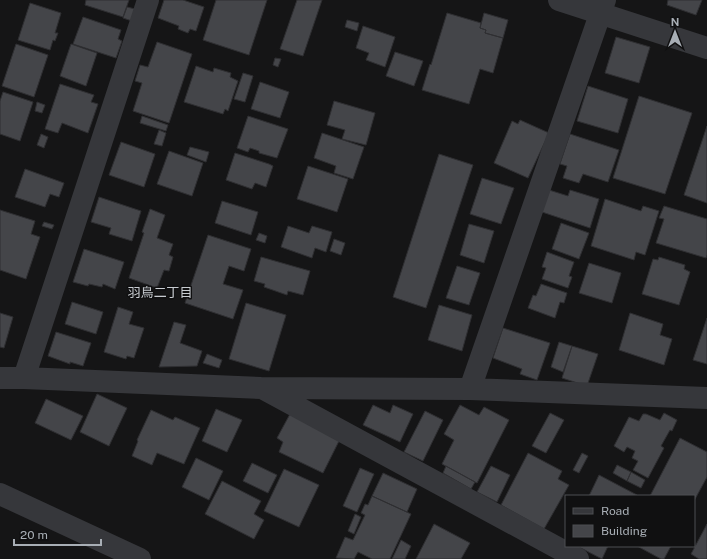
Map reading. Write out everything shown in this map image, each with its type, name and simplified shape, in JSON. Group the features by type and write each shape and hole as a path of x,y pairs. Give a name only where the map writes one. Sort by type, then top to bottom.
{"street":[{"path":"24,378 148,0"},
{"path":"559,0 603,7 707,48"},
{"path":"470,389 603,7"},
{"path":"0,378 261,388 470,389 707,398"},
{"path":"261,388 578,559"},
{"path":"0,494 140,559"}],"building":[{"path":"86,0 129,0 123,17 85,5"},
{"path":"164,0 183,0 204,7 196,31 190,29 188,33 178,29 179,26 158,18"},
{"path":"216,0 267,0 249,55 203,40"},
{"path":"297,0 322,0 303,56 280,49"},
{"path":"668,0 702,0 696,15 667,5"},
{"path":"30,3 61,13 55,33 58,33 55,41 53,40 50,50 18,40"},
{"path":"127,7 135,9 132,21 123,18"},
{"path":"447,13 481,23 480,28 486,30 485,33 503,38 493,73 480,69 469,104 422,90"},
{"path":"484,13 508,20 503,38 485,33 486,30 480,28"},
{"path":"83,17 121,30 118,39 122,41 116,58 73,44"},
{"path":"347,20 359,23 357,31 345,27"},
{"path":"363,26 395,37 385,67 366,60 369,53 356,48"},
{"path":"616,37 650,47 639,83 605,73"},
{"path":"157,42 192,54 169,123 133,111 142,83 135,81 140,65 148,67"},
{"path":"16,44 48,55 34,97 2,86"},
{"path":"71,44 97,53 86,86 60,76"},
{"path":"395,52 423,61 414,86 386,76"},
{"path":"275,58 281,59 278,67 273,65"},
{"path":"196,66 213,72 214,68 231,73 230,77 238,81 228,111 225,109 223,114 184,102"},
{"path":"243,73 253,76 245,102 234,99"},
{"path":"260,82 289,92 280,118 251,109"},
{"path":"60,84 94,95 91,102 98,104 88,133 62,123 58,133 45,129"},
{"path":"588,86 628,99 618,133 577,121"},
{"path":"3,92 33,102 20,141 0,134 0,101"},
{"path":"639,96 692,113 665,194 613,178"},
{"path":"334,101 375,113 366,145 342,139 345,130 327,125"},
{"path":"37,102 45,105 42,113 35,111"},
{"path":"142,116 168,125 166,131 140,123"},
{"path":"248,116 288,129 277,158 259,153 259,151 250,148 248,152 237,148"},
{"path":"520,120 549,133 528,178 494,163 512,121 518,124"},
{"path":"707,126 707,203 684,195"},
{"path":"159,130 166,133 162,146 154,144"},
{"path":"322,133 364,147 353,179 334,173 336,166 314,158"},
{"path":"41,134 48,137 44,148 37,145"},
{"path":"570,134 619,150 608,182 583,174 579,183 563,178 567,166 560,164"},
{"path":"121,142 155,154 144,187 109,175"},
{"path":"190,147 209,152 206,162 187,155"},
{"path":"169,151 203,163 192,196 157,184"},
{"path":"235,153 273,166 266,187 255,183 252,189 226,180"},
{"path":"439,154 473,165 426,308 393,297"},
{"path":"308,166 348,179 337,212 297,199"},
{"path":"25,169 64,183 59,197 50,194 45,207 15,197"},
{"path":"482,178 514,188 501,224 470,214"},
{"path":"549,190 568,196 570,190 599,199 590,228 542,212"},
{"path":"99,197 141,211 132,241 109,234 111,228 91,222"},
{"path":"605,199 641,211 643,206 659,211 645,255 636,252 634,260 591,246"},
{"path":"222,201 258,212 251,235 215,223"},
{"path":"664,206 707,219 706,258 656,243 664,219 659,218"},
{"path":"150,209 165,215 157,238 173,244 169,255 173,257 169,271 164,270 157,288 129,278 144,233 142,232"},
{"path":"0,210 35,221 31,234 40,237 26,279 0,270"},
{"path":"44,222 54,225 52,229 42,226"},
{"path":"561,223 589,233 579,259 552,249"},
{"path":"469,224 494,231 484,263 460,255"},
{"path":"288,226 309,233 312,226 332,232 326,252 315,248 312,258 281,247"},
{"path":"259,233 267,236 265,243 256,240"},
{"path":"208,235 251,249 244,271 229,266 223,284 243,290 233,319 185,303"},
{"path":"334,239 345,243 341,255 330,251"},
{"path":"84,249 124,262 115,289 103,284 102,287 89,284 88,286 73,282"},
{"path":"547,252 574,262 569,276 572,277 568,288 542,279 546,268 542,267"},
{"path":"261,257 310,271 303,295 288,291 287,295 264,287 265,284 254,281"},
{"path":"659,257 685,265 684,269 690,272 679,305 642,294 653,259 658,260"},
{"path":"589,263 621,273 612,303 579,293"},
{"path":"457,266 480,273 469,305 446,298"},
{"path":"541,284 567,293 564,303 560,302 555,318 528,308 533,295 536,296"},
{"path":"72,302 103,312 96,334 65,324"},
{"path":"246,303 286,315 269,371 229,359"},
{"path":"439,305 472,315 462,351 428,340"},
{"path":"118,307 133,312 129,324 144,328 134,358 127,356 126,359 104,352"},
{"path":"0,313 13,317 4,348 0,347"},
{"path":"630,313 663,324 660,335 672,339 664,365 619,350"},
{"path":"707,318 707,364 693,360"},
{"path":"174,322 186,325 180,343 202,351 197,366 159,367"},
{"path":"503,328 550,343 537,380 520,374 522,369 493,358"},
{"path":"56,332 91,343 83,366 70,362 70,364 48,356"},
{"path":"559,342 572,346 563,372 551,367"},
{"path":"572,346 598,354 587,386 562,378"},
{"path":"207,354 222,360 219,368 203,363"},
{"path":"97,394 127,408 109,446 80,432"},
{"path":"46,399 83,416 71,440 35,423"},
{"path":"373,405 390,413 393,405 413,414 400,442 363,425"},
{"path":"460,405 479,415 484,407 509,420 477,483 442,464 454,440 444,434"},
{"path":"216,409 242,420 227,452 202,441"},
{"path":"151,410 173,420 175,417 200,428 184,464 157,453 152,465 132,456 138,441 137,440"},
{"path":"425,411 443,420 423,461 404,452"},
{"path":"550,413 564,420 546,453 532,446"},
{"path":"664,413 677,420 672,431 670,430 661,446 664,448 648,478 633,470 638,461 632,458 635,451 627,447 624,452 614,446 629,417 639,421 643,414 646,414 660,420"},
{"path":"290,414 340,439 323,473 279,452 283,442 277,438"},
{"path":"680,438 707,452 707,477 695,499 695,495 651,495"},
{"path":"528,453 562,471 558,479 569,485 544,529 501,505"},
{"path":"582,453 588,456 579,473 573,470"},
{"path":"196,458 223,471 209,500 182,487"},
{"path":"252,463 277,475 268,493 243,481"},
{"path":"617,465 631,472 627,481 613,473"},
{"path":"446,466 475,482 471,489 443,473"},
{"path":"491,466 510,475 497,502 477,492"},
{"path":"360,468 374,474 357,512 343,506"},
{"path":"284,469 319,485 299,527 264,511"},
{"path":"631,472 645,480 641,488 627,481"},
{"path":"383,473 417,489 407,512 372,496"},
{"path":"599,475 637,495 589,495"},
{"path":"222,481 261,501 254,514 264,520 254,539 205,514"},
{"path":"372,496 411,514 390,559 372,559 358,552 354,559 336,558 345,537 353,540 365,515 361,513 365,504 368,505"},
{"path":"355,514 361,517 354,534 348,531"},
{"path":"434,524 470,543 461,559 416,559"},
{"path":"707,524 707,559 699,559 691,554"},
{"path":"401,540 411,546 405,559 392,559"},
{"path":"579,547 608,547 602,559"},
{"path":"639,547 670,547 664,559 661,559"}],"district":[{"name":"羽鳥二丁目","path":"160,292"}]}
